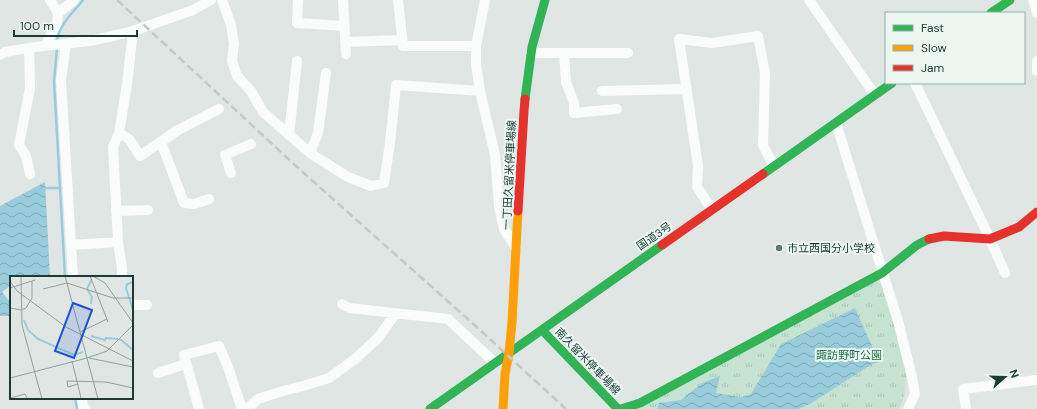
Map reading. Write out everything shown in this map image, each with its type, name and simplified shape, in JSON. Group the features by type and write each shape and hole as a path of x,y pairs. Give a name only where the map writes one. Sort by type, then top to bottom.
{"main road":[{"name":"一丁田久留米停車場線","path":"503,409 505,374 509,353 524,111 532,47 545,0"},
{"path":"992,12 1010,0"},
{"name":"国道3号","path":"430,409 891,84"},
{"path":"621,409 640,403 882,273 917,245 929,239 944,236 990,239 1019,227 1037,212"},
{"name":"南久留米停車場線","path":"542,330 618,409"}],"street":[{"path":"45,46 57,23 58,13 50,0"},
{"path":"58,13 74,0"},
{"path":"0,54 30,48 90,41 133,31 193,10 211,0"},
{"path":"222,0 231,25 234,44 232,61 237,76 251,91 263,112 310,154 348,177 371,186 384,183 396,85 480,91"},
{"path":"298,0 296,23 344,26"},
{"path":"343,0 346,54"},
{"path":"398,0 403,46 476,46"},
{"path":"485,0 476,46 476,64 480,91 495,155 499,207 504,229 516,248"},
{"path":"809,0 875,95"},
{"path":"1033,0 1037,13"},
{"path":"122,276 118,242 113,147 119,133 127,84 133,31"},
{"path":"712,210 696,187 698,166 679,39 712,43 758,36 765,73 763,145 774,167"},
{"path":"345,42 402,40"},
{"path":"66,44 61,80 73,276"},
{"path":"30,48 30,88 19,145 26,156 30,174"},
{"path":"531,53 628,53"},
{"path":"564,53 566,82 574,103 574,113 617,109"},
{"path":"289,135 297,61"},
{"path":"1037,61 1037,71"},
{"path":"310,154 318,133 326,73"},
{"path":"915,84 990,239 1005,274"},
{"path":"602,91 687,89"},
{"path":"119,133 129,139 140,156 178,130 219,109"},
{"path":"836,123 898,321 912,377 914,394 908,409"},
{"path":"161,142 184,203 194,204 209,199"},
{"path":"231,173 225,155 252,144"},
{"path":"116,211 148,210"},
{"path":"71,245 118,242"},
{"path":"342,304 349,308 448,319 495,363"},
{"path":"133,305 147,305"},
{"path":"247,409 258,399 329,378 355,359 378,338 395,314"},
{"path":"199,409 184,354 219,346 228,367 242,409"},
{"path":"158,373 186,364"},
{"path":"966,409 963,389 1037,380"},
{"path":"82,399 85,409"}],"green space":[{"name":"諏訪野町公園","path":"884,277 907,366 904,397 899,409 635,409"}],"water":[{"path":"45,182 50,276 10,276 10,286 2,292 10,302 10,316 0,316 0,206"},
{"path":"855,308 879,362 872,364 810,404 798,409 657,409 659,403 681,400 702,383 720,376 716,393 740,397 751,394 781,344"}],"waterway":[{"path":"57,41 63,24 83,0"},
{"path":"57,48 54,81 65,276"},
{"path":"45,188 60,188"},
{"path":"75,399 77,409"}],"railway":[{"path":"117,0 297,167 469,320 566,409"}],"traffic: fast":[{"path":"525,99 532,47 545,0"},
{"path":"992,12 1010,0"},
{"path":"763,174 891,84"},
{"path":"621,409 640,403 882,273 917,245 929,239"},
{"path":"430,409 662,245"},
{"path":"542,330 618,409"}],"traffic: slow":[{"path":"503,409 505,374 512,322 518,211"}],"traffic: jam":[{"path":"518,211 525,99"},
{"path":"662,245 763,174"},
{"path":"929,239 944,236 990,239 1019,227 1037,212"}],"place":[{"name":"市立西国分小学校","path":"779,248"}]}
